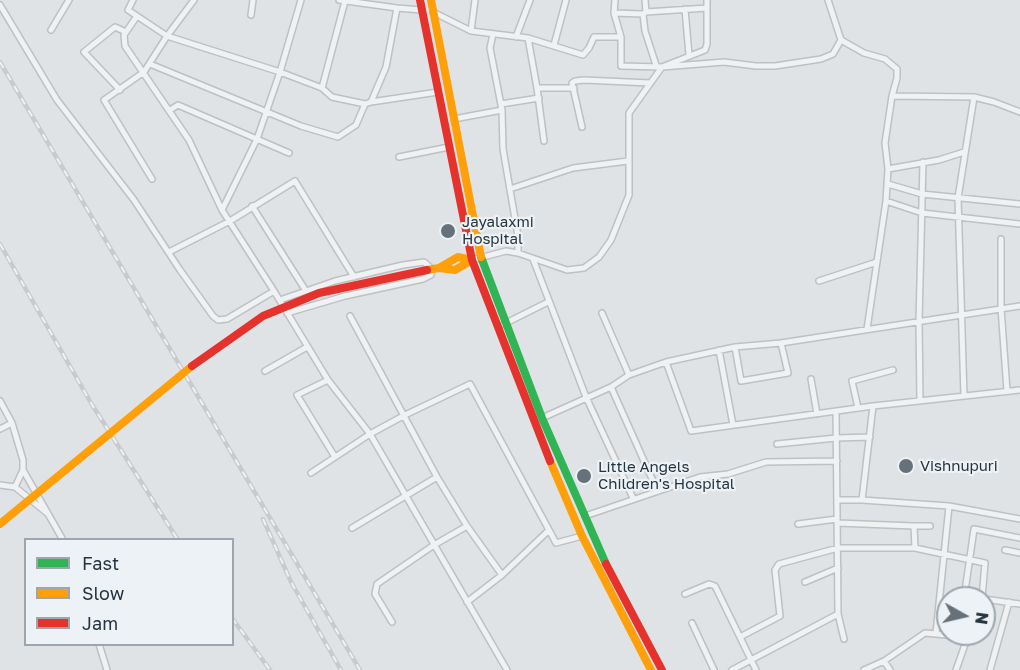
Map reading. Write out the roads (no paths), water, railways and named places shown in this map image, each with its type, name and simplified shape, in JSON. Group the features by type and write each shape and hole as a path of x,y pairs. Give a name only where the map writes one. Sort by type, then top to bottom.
{"main road":[{"path":"420,0 472,260 535,426 582,536 651,670"},
{"path":"431,0 482,257 504,324 599,551 662,670"},
{"path":"0,524 192,366 262,316 319,293 433,269 454,270 472,260"}],"street":[{"path":"51,30 69,0"},
{"path":"133,0 128,10 167,36 280,72 322,88 332,97 368,103 438,92"},
{"path":"153,179 104,100 144,72 194,0"},
{"path":"251,15 253,0"},
{"path":"222,210 257,140 301,0"},
{"path":"471,31 475,0"},
{"path":"516,37 530,0"},
{"path":"554,45 566,0"},
{"path":"615,0 614,14 621,37 621,66 724,62 775,66 821,59 833,54 841,40"},
{"path":"645,0 645,31 659,66"},
{"path":"472,260 506,251 567,270 584,268 599,257 611,240 628,195 629,113 659,66 702,52 706,48 707,0"},
{"path":"828,0 841,40 864,53 885,59 897,69 885,143 888,184 867,328"},
{"path":"322,88 342,1 422,10"},
{"path":"0,5 57,100 135,200 187,279 218,320 227,319 274,291"},
{"path":"150,64 301,126 338,137 356,125 386,67 397,8"},
{"path":"614,14 707,8"},
{"path":"685,9 690,55"},
{"path":"434,12 471,31 528,38 583,55 594,37 621,37"},
{"path":"137,16 124,35 125,46 189,140 222,210 280,300 307,347 328,380 370,434 507,670"},
{"path":"120,90 84,52 115,27 126,32"},
{"path":"493,34 490,48 502,107 503,149 518,253"},
{"path":"528,38 544,141"},
{"path":"582,127 572,83 581,80 650,83"},
{"path":"537,88 574,88"},
{"path":"892,96 974,97 1020,112"},
{"path":"964,396 958,198 974,97"},
{"path":"454,119 539,98"},
{"path":"170,110 178,105 289,153"},
{"path":"399,158 449,147"},
{"path":"888,169 964,152"},
{"path":"510,189 573,168 628,161"},
{"path":"920,401 919,321 924,162"},
{"path":"169,252 230,221 295,181 354,277"},
{"path":"888,184 922,194 1020,204"},
{"path":"886,201 922,213 1020,224"},
{"path":"252,206 306,291"},
{"path":"1001,239 1001,308 1007,391"},
{"path":"533,259 586,397 633,498"},
{"path":"280,300 354,277 424,262 433,269 431,275 423,279 345,296 287,313"},
{"path":"819,282 877,262"},
{"path":"504,324 548,302"},
{"path":"542,418 611,387 629,375 666,362 735,347 781,343 1020,306"},
{"path":"602,313 629,375"},
{"path":"350,316 437,477 467,526 502,575"},
{"path":"735,347 741,381 788,373 781,343"},
{"path":"265,371 307,347"},
{"path":"719,350 732,425"},
{"path":"666,362 691,431 873,406 1020,390"},
{"path":"858,408 852,381 893,370"},
{"path":"811,379 817,414"},
{"path":"328,380 297,395 335,457"},
{"path":"311,473 370,434 470,384 556,543 582,536"},
{"path":"611,387 657,490"},
{"path":"0,401 12,423 23,460 23,470 15,487"},
{"path":"862,500 873,406"},
{"path":"836,411 838,614 844,639"},
{"path":"0,429 12,423"},
{"path":"777,444 870,437"},
{"path":"585,516 700,477 728,474 766,462 837,461"},
{"path":"23,470 62,538"},
{"path":"352,528 437,477"},
{"path":"0,485 15,487 51,516"},
{"path":"838,500 949,506 1020,519"},
{"path":"941,586 949,506"},
{"path":"798,524 837,521 930,526"},
{"path":"392,622 375,594 377,584 434,545 467,526"},
{"path":"914,526 915,548"},
{"path":"966,586 975,529 1020,538"},
{"path":"467,602 502,575 549,530"},
{"path":"740,637 780,616 775,570 778,564 838,548 915,548 985,563 984,586"},
{"path":"1005,550 1020,553"},
{"path":"805,582 837,568"},
{"path":"685,594 713,584 756,670"},
{"path":"996,600 1020,604"},
{"path":"990,670 1009,602"},
{"path":"732,670 838,614"},
{"path":"692,623 714,670"},
{"path":"864,670 884,661 925,633 936,633"},
{"path":"99,646 107,670"},
{"path":"956,670 964,646"},
{"path":"884,661 890,670"}],"railway":[{"path":"0,62 360,670"},
{"path":"0,244 91,403 177,538"},
{"path":"263,519 291,582 341,670"},
{"path":"234,621 270,670"}],"place":[{"name":"Jayalaxmi Hospital","path":"448,231"},
{"name":"Vishnupuri","path":"906,466"},
{"name":"Little Angels Children's Hospital","path":"584,476"}]}
